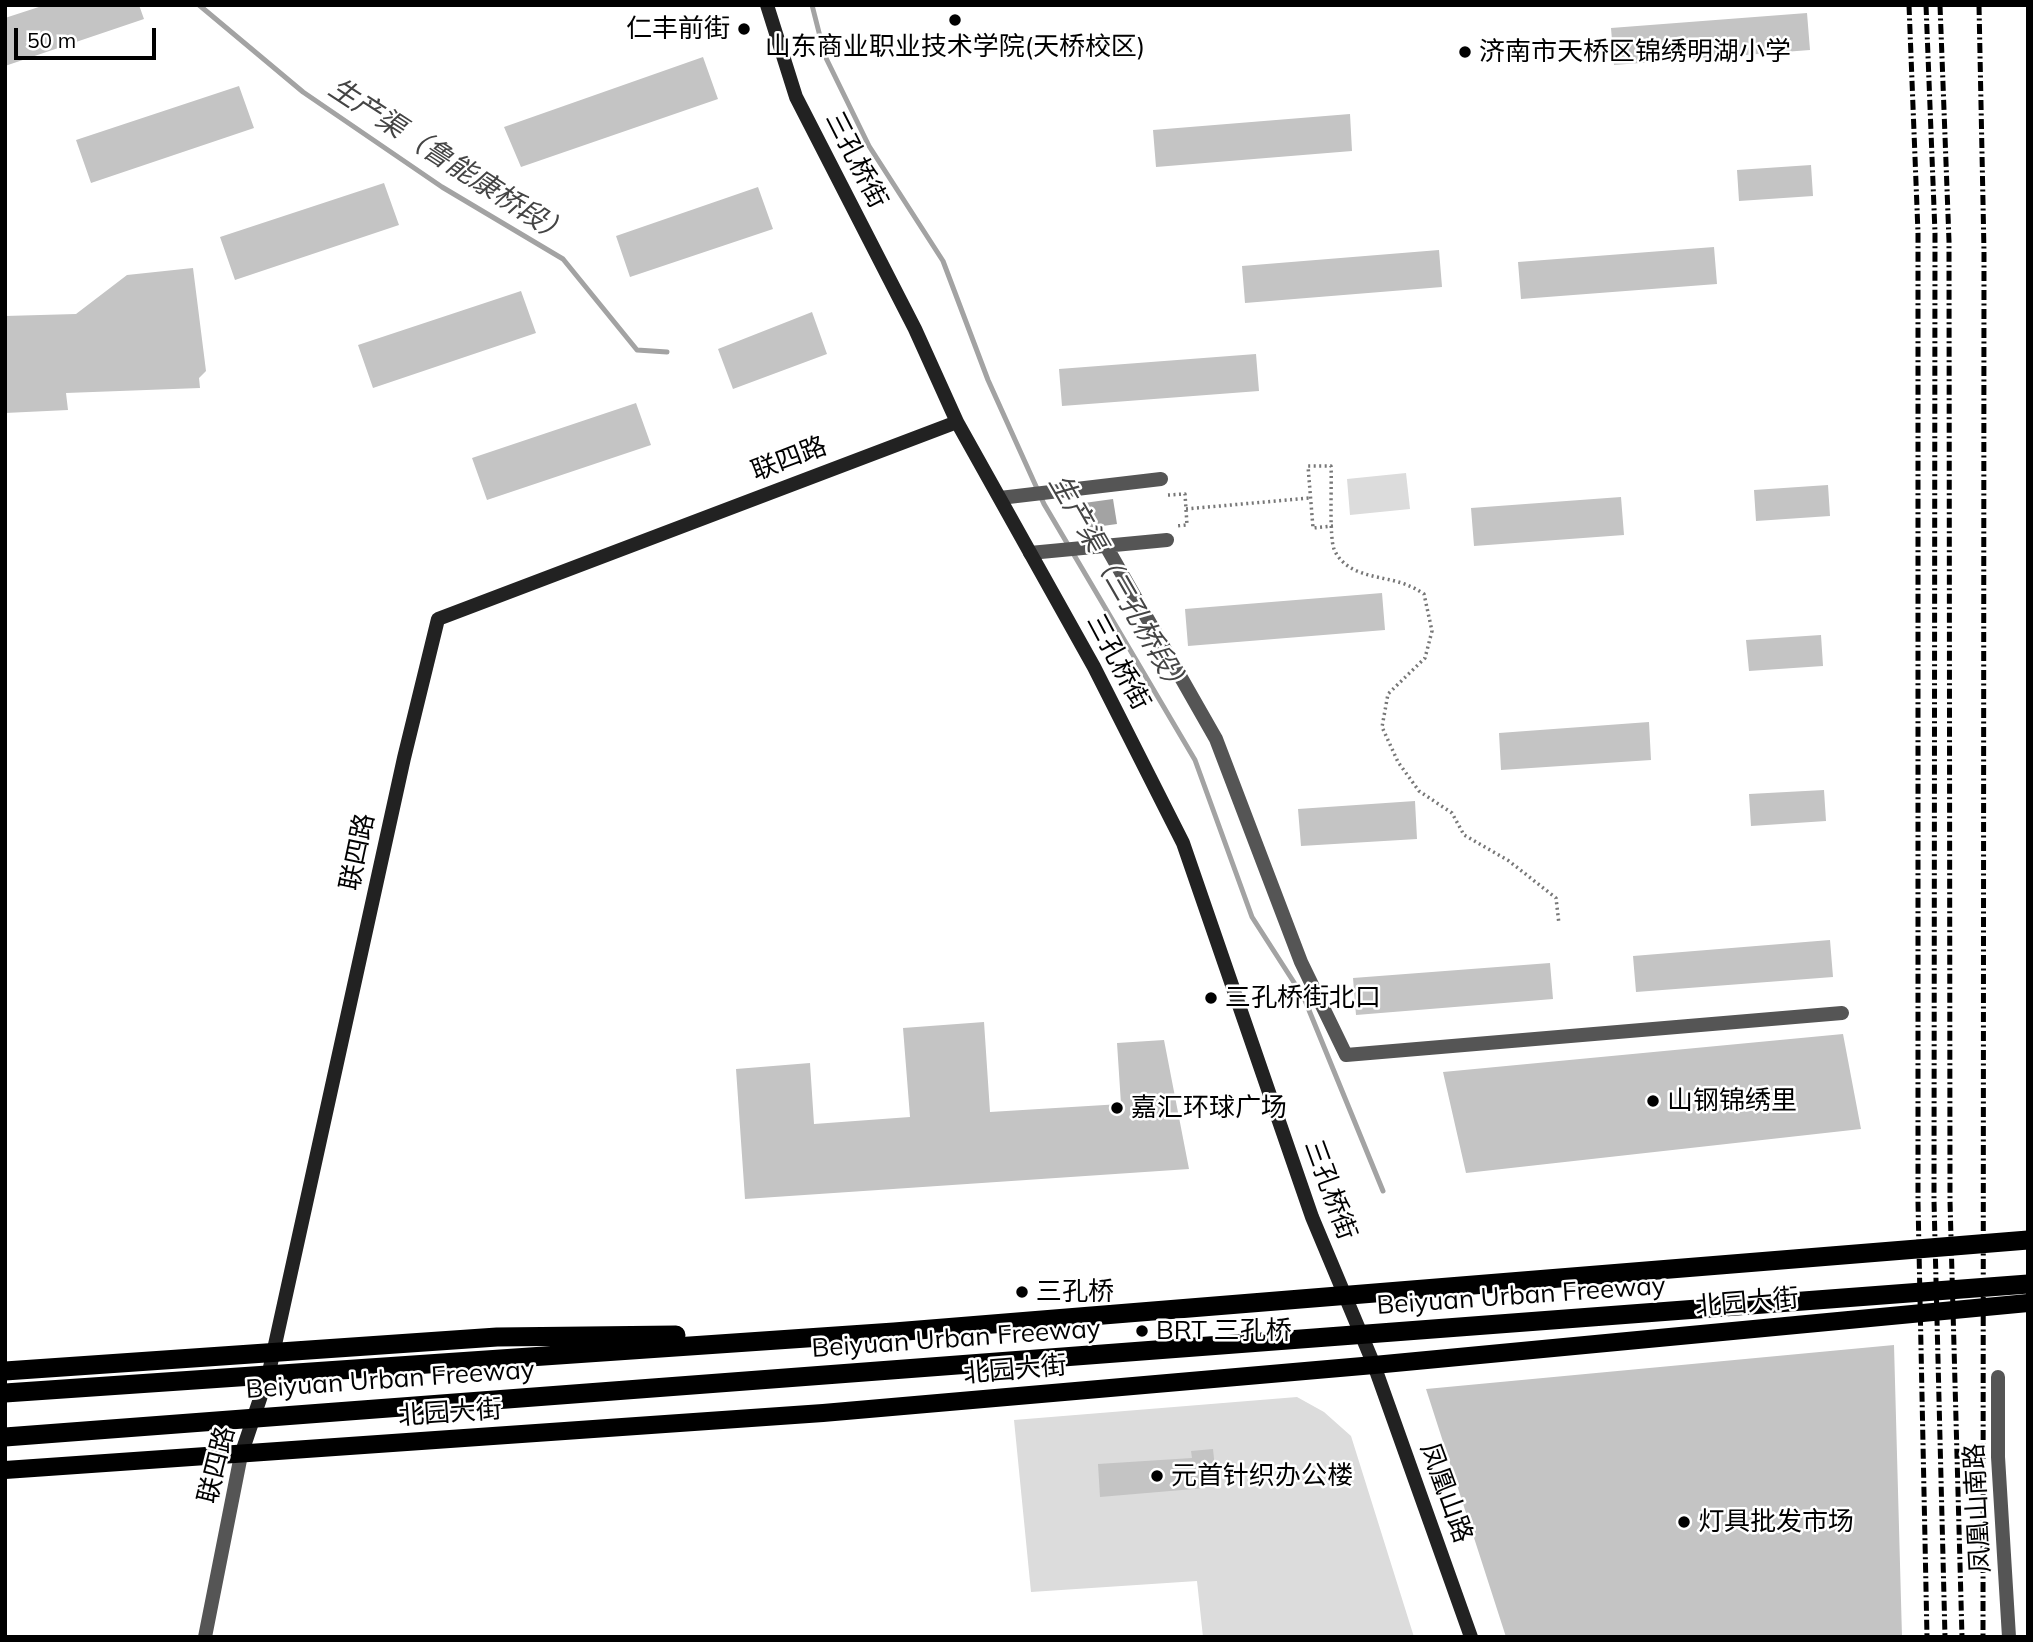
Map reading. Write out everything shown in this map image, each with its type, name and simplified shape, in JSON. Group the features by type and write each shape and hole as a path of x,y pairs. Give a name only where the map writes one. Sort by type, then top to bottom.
{"highway":[{"name":"Beiyuan Urban Freeway","path":"5,1393 894,1332 2028,1238"},
{"name":"Beiyuan Urban Freeway","path":"5,1437 2023,1284"},
{"path":"5,1371 497,1337 648,1335 793,1338 894,1332"}],"main road":[{"name":"三孔桥街","path":"767,5 796,97 915,329 957,422 1094,667 1183,843 1312,1217 1374,1365"},
{"name":"联四路","path":"242,1455 269,1372 404,758 438,619 957,422"},
{"name":"北园大街","path":"5,1386 122,1377 269,1372 958,1321 1340,1287 2028,1238"},
{"name":"北园大街","path":"5,1470 837,1412 1374,1365 2028,1303"},
{"name":"凤凰山路","path":"1374,1365 1471,1637"}],"street":[{"path":"1000,498 1161,479"},
{"path":"1030,553 1167,540"},
{"path":"1106,546 1216,739 1301,962 1346,1055 1842,1013"},
{"name":"凤凰山南路","path":"1998,1377 1998,1457 2009,1637"},
{"name":"联四路","path":"205,1637 242,1455"}],"path":[{"path":"1333,526 1313,528 1308,466 1331,466 1333,526 1332,546 1339,560 1357,571 1406,582 1424,594 1432,631 1425,658 1388,694 1382,727 1398,762 1419,791 1452,813 1464,835 1509,861 1556,898 1559,924"},
{"path":"1185,494 1187,524"},
{"path":"1186,509 1310,498"}],"shaded area":[{"path":"1406,473 1410,509 1350,515 1347,479"},
{"path":"1113,499 1117,524 1088,528 1084,503"},
{"path":"1297,1397 1324,1412 1351,1436 1414,1637 1203,1637 1197,1581 1031,1592 1014,1420"}],"building":[{"path":"45,5 139,5 144,19 5,66 5,18"},
{"path":"1807,13 1810,50 1614,65 1611,28"},
{"path":"703,57 718,99 521,167 504,127"},
{"path":"239,86 254,128 91,183 76,140"},
{"path":"1350,114 1352,151 1156,167 1153,130"},
{"path":"1811,165 1813,196 1739,201 1737,170"},
{"path":"384,183 399,225 235,280 220,237"},
{"path":"758,187 773,229 630,277 616,236"},
{"path":"1714,247 1717,284 1521,299 1518,262"},
{"path":"1439,250 1442,287 1245,303 1242,266"},
{"path":"193,268 206,371 199,378 200,388 66,393 68,410 5,413 5,316 76,314 127,275"},
{"path":"521,291 536,333 373,388 358,345"},
{"path":"812,312 827,354 733,389 718,349"},
{"path":"1256,354 1259,391 1062,406 1059,369"},
{"path":"636,403 651,445 487,500 472,458"},
{"path":"1828,485 1830,516 1756,521 1754,490"},
{"path":"1621,497 1624,535 1474,546 1471,508"},
{"path":"1382,593 1385,630 1188,646 1185,609"},
{"path":"1821,635 1823,666 1749,671 1746,640"},
{"path":"1649,722 1651,760 1501,770 1499,733"},
{"path":"1824,790 1826,821 1751,826 1749,794"},
{"path":"1415,801 1417,839 1301,846 1298,809"},
{"path":"1830,940 1833,977 1636,992 1633,956"},
{"path":"1550,963 1553,999 1356,1015 1353,978"},
{"name":"嘉汇环球广场","path":"984,1022 990,1112 1121,1104 1117,1043 1164,1040 1189,1169 745,1199 736,1069 810,1063 814,1124 910,1117 903,1028"},
{"name":"山钢锦绣里","path":"1843,1034 1861,1129 1466,1173 1443,1072"},
{"name":"灯具批发市场","path":"1894,1345 1902,1637 1506,1637 1426,1389"},
{"name":"元首针织办公楼","path":"1213,1449 1217,1487 1100,1497 1098,1464 1192,1458 1191,1451"}],"waterway":[{"name":"生产渠（鲁能康桥段）","path":"199,5 303,92 442,187 563,259 637,350 667,352"},
{"name":"生产渠（三孔桥段）","path":"812,5 825,56 869,146 943,261 988,380 1044,504 1195,760 1252,917 1304,998 1383,1191"}],"railway":[{"path":"1909,5 1918,233 1918,1202 1927,1637"},
{"path":"1926,5 1935,233 1934,1201 1945,1637"},
{"path":"1940,5 1949,241 1950,1201 1962,1637"},
{"path":"1979,5 1984,252 1983,1637"}],"place":[{"name":"山东商业职业技术学院(天桥校区)","path":"955,20"},
{"name":"仁丰前街","path":"744,29"},
{"name":"济南市天桥区锦绣明湖小学","path":"1465,52"},
{"name":"三孔桥街北口","path":"1211,998"},
{"name":"山钢锦绣里","path":"1653,1101"},
{"name":"嘉汇环球广场","path":"1117,1108"},
{"name":"三孔桥","path":"1022,1292"},
{"name":"BRT 三孔桥","path":"1142,1331"},
{"name":"元首针织办公楼","path":"1157,1476"},
{"name":"灯具批发市场","path":"1684,1522"}]}
